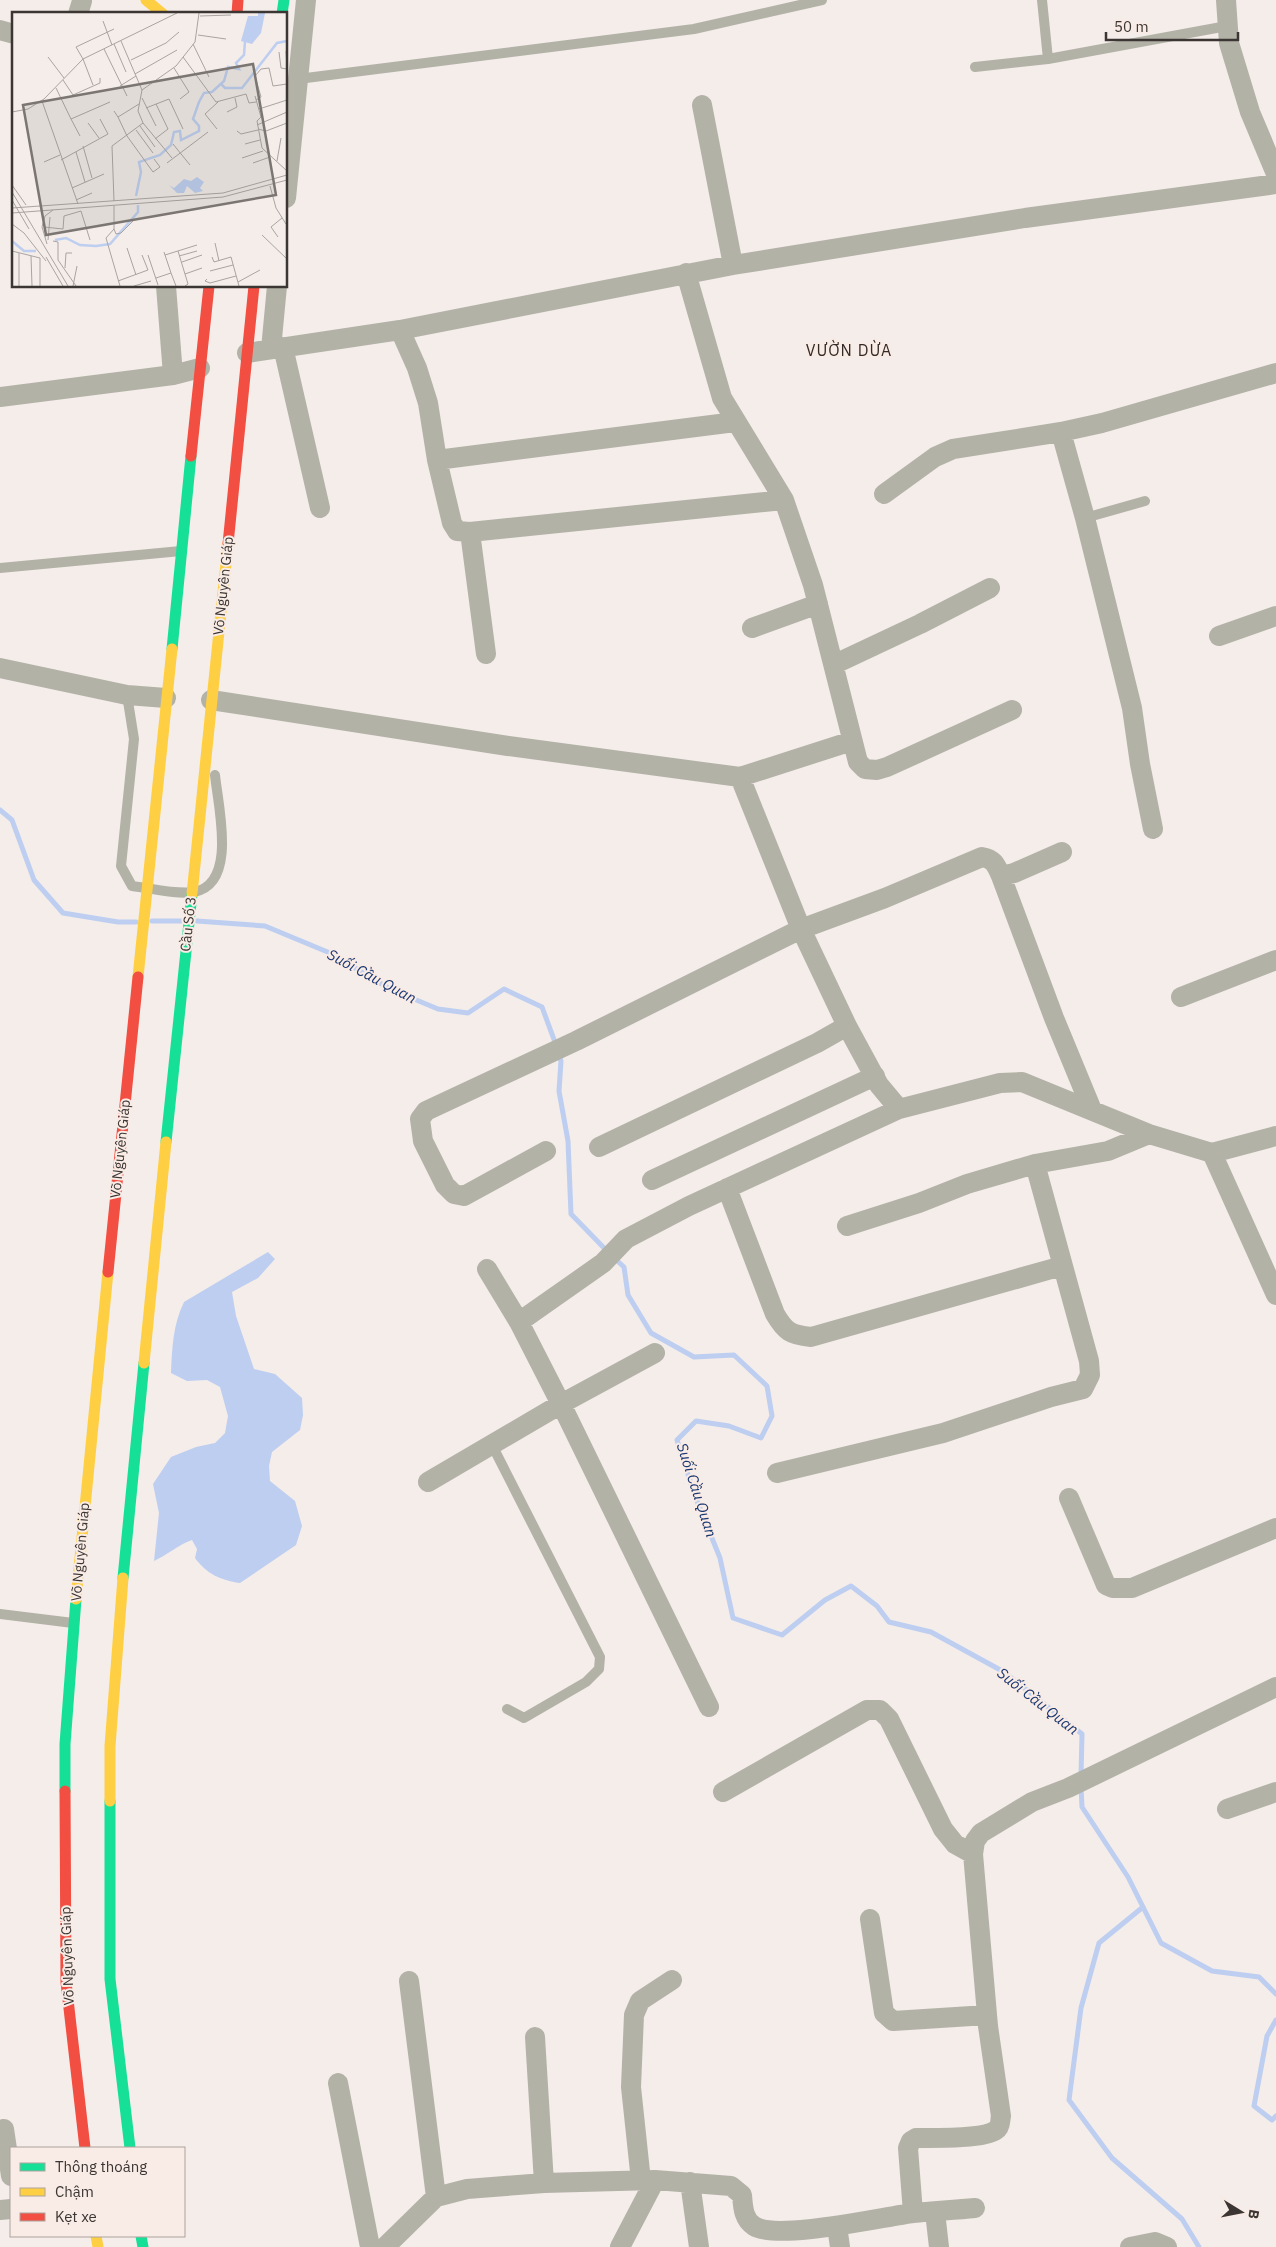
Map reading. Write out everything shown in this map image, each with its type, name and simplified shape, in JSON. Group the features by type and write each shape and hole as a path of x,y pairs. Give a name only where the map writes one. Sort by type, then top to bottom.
{"highway":[{"path":"146,0 161,12"},
{"path":"166,698 209,288"},
{"name":"Võ Nguyên Giáp","path":"192,885 216,700 254,288"},
{"name":"Võ Nguyên Giáp","path":"85,2147 66,1982 65,1744 80,1542 166,698"},
{"name":"Cầu Số 3","path":"130,2147 110,1979 110,1746 124,1547 192,885"}],"street":[{"path":"288,178 306,0"},
{"path":"1226,0 1230,42 1250,112 1276,174"},
{"path":"702,105 734,265"},
{"path":"247,353 400,330 734,265 1025,218 1276,184"},
{"path":"686,273 722,398 784,500 818,604 835,664 858,762 865,770 877,770 1012,710"},
{"path":"166,288 172,375"},
{"path":"277,288 277,348 320,508"},
{"path":"400,330 417,368 428,403 437,460 452,523 457,531 470,532 784,500"},
{"path":"0,397 172,375 200,368"},
{"path":"884,494 935,457 953,449 1061,432 1102,423 1276,373"},
{"path":"437,460 735,422"},
{"path":"1061,432 1086,518 1132,708 1140,764 1153,829"},
{"path":"470,532 486,654"},
{"path":"835,664 920,624 990,588"},
{"path":"752,628 818,604"},
{"path":"1219,636 1276,616"},
{"path":"0,668 127,695 166,698"},
{"path":"216,700 508,746 740,777 852,741"},
{"path":"740,777 801,929 847,1026 879,1085 899,1109"},
{"path":"1001,876 1062,852"},
{"path":"546,1151 464,1196 454,1194 445,1185 423,1141 420,1119 426,1111 576,1041 801,929 885,898 982,857 990,858 996,863 1054,1018 1092,1110"},
{"path":"1181,997 1276,960"},
{"path":"599,1147 808,1047 847,1026"},
{"path":"652,1180 875,1076"},
{"path":"519,1322 603,1263 626,1239 727,1188 899,1109 1000,1083 1022,1082 1149,1134 1212,1153 1276,1136"},
{"path":"847,1226 919,1203 967,1184 1035,1164 1108,1151 1149,1134"},
{"path":"1212,1153 1276,1295"},
{"path":"777,1472 943,1434 1052,1397 1083,1389 1090,1375 1089,1362 1035,1164"},
{"path":"727,1188 775,1314 784,1329 798,1336 811,1338 1062,1266"},
{"path":"487,1269 519,1322 561,1404 710,1706"},
{"path":"428,1482 561,1404 655,1353"},
{"path":"1069,1498 1106,1585 1113,1588 1132,1588 1276,1528"},
{"path":"913,2214 908,2148 911,2141 916,2138 976,2136 996,2131 1000,2125 1001,2116 987,2015 973,1854 975,1841 991,1825 1032,1802 1068,1788 1276,1687"},
{"path":"723,1792 867,1710 880,1710 888,1719 943,1829 955,1844 973,1854"},
{"path":"1227,1809 1276,1792"},
{"path":"870,1919 884,2013 893,2021 987,2015"},
{"path":"620,2247 648,2180 631,2087 634,2014 640,2001 672,1980"},
{"path":"409,1981 436,2198"},
{"path":"535,2037 544,2183"},
{"path":"338,2082 370,2247"},
{"path":"4,2129 10,2169"},
{"path":"385,2247 436,2198 467,2189 544,2183 648,2180 731,2186 742,2195 745,2216 754,2226 766,2230 837,2226 913,2214 975,2208"},
{"path":"690,2182 699,2247"},
{"path":"934,2212 939,2247"},
{"path":"837,2226 840,2247"},
{"path":"1130,2247 1155,2242 1167,2247"}],"lane":[{"path":"298,78 694,29 822,0"},
{"path":"1042,0 1048,59"},
{"path":"975,67 1048,59 1227,26"},
{"path":"1086,518 1145,501"},
{"path":"0,568 182,551"},
{"path":"127,695 134,739 120,866 132,886 191,892 208,887 222,859 215,768 216,700"},
{"path":"492,1444 600,1657 599,1669 586,1682 524,1718 507,1709"},
{"path":"0,1614 74,1623"}],"water":[{"path":"268,1252 275,1259 258,1278 232,1292 236,1316 254,1369 275,1374 302,1398 303,1415 300,1430 272,1452 269,1466 270,1481 295,1501 302,1526 296,1545 240,1583 220,1578 204,1568 195,1558 197,1549 192,1540 154,1561 159,1513 153,1484 171,1457 196,1447 215,1443 225,1433 228,1416 220,1387 207,1380 187,1381 171,1373 175,1328 180,1310 184,1302"}],"waterway":[{"name":"Suối Cầu Quan","path":"0,810 12,820 34,880 63,913 118,922 136,922"},
{"name":"Suối Cầu Quan","path":"152,921 181,921"},
{"name":"Suối Cầu Quan","path":"197,921 265,926 330,953 390,989 438,1009 468,1013 504,989 542,1007 556,1045"},
{"name":"Suối Cầu Quan","path":"558,1053 561,1061 559,1091 568,1141 571,1214 607,1251"},
{"name":"Suối Cầu Quan","path":"613,1257 624,1267 628,1295 651,1333 694,1357 734,1355 767,1386 772,1416 761,1438 729,1426 696,1421 677,1440 695,1496 720,1558 733,1618 782,1635 825,1600 851,1586 877,1606 889,1622 931,1632 1004,1672 1082,1734 1081,1776"},
{"name":"Suối Cầu Quan","path":"1081,1787 1082,1807 1128,1877 1161,1943 1212,1971 1259,1977 1276,1994"},
{"path":"1143,1907 1099,1943 1081,2008 1069,2100 1112,2158 1182,2219 1199,2247"},
{"name":"Suối Cầu Quan","path":"1276,2020 1267,2036 1254,2106 1272,2120 1276,2116"}],"traffic: fast":[{"path":"282,12 284,0"},
{"path":"172,649 191,456"},
{"path":"166,1142 192,894"},
{"path":"123,1578 144,1363"},
{"path":"65,1791 65,1744 76,1599"},
{"path":"110,1801 110,1979 130,2147"},
{"path":"141,2237 143,2247"}],"traffic: slow":[{"path":"146,0 161,12"},
{"path":"192,894 228,544"},
{"path":"138,977 172,649"},
{"path":"144,1363 166,1142"},
{"path":"76,1599 108,1272"},
{"path":"110,1801 110,1746 123,1578"},
{"path":"96,2237 98,2247"}],"traffic: jam":[{"path":"237,12 238,0"},
{"path":"191,456 209,288"},
{"path":"228,544 254,288"},
{"path":"108,1272 138,977"},
{"path":"65,1791 66,1982 85,2147"}],"district":[{"name":"VƯỜN DỪA","path":"849,350"}]}
